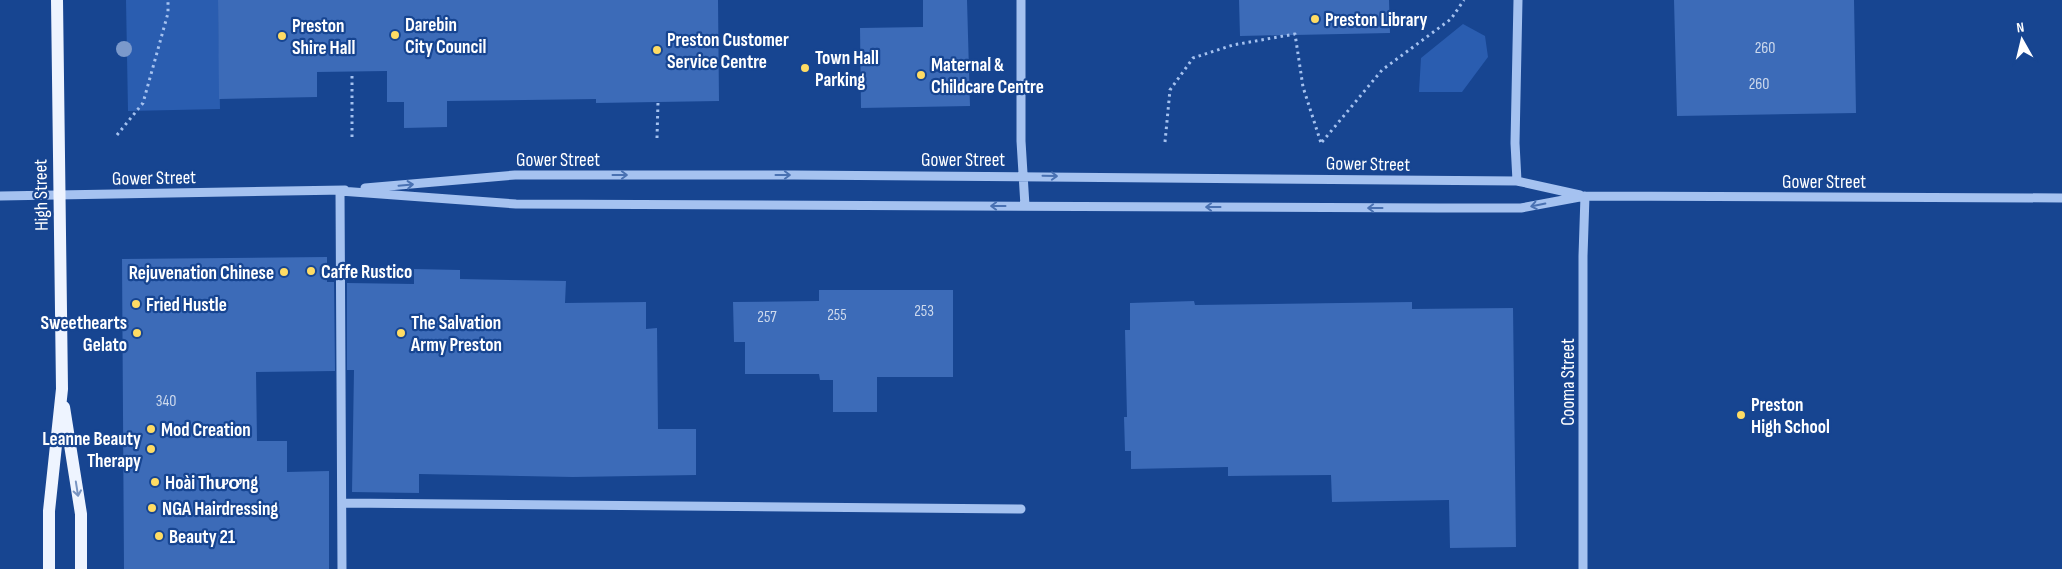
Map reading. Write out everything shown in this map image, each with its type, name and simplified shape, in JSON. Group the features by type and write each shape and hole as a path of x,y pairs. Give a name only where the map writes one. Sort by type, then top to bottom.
{"main road":[{"name":"High Street","path":"49,569 48,511 62,389 57,0"},
{"name":"High Street","path":"62,389 81,514 81,569"}],"street":[{"path":"1021,0 1021,141 1025,206"},
{"path":"1518,0 1516,143 1518,181"},
{"name":"Gower Street","path":"0,196 340,191 515,175 1024,176 1518,181 1585,196"},
{"name":"Gower Street","path":"340,191 516,204 1521,208 1585,196 2062,198"},
{"path":"340,191 342,569"},
{"name":"Cooma Street","path":"1583,569 1583,276 1585,196"},
{"path":"342,503 1021,509"}],"path":[{"path":"117,135 143,103 168,13 168,0"},
{"path":"1165,142 1170,90 1193,58 1232,45 1295,34 1303,87 1321,143 1382,70 1451,19 1464,0"},
{"path":"352,72 352,137"},
{"path":"657,138 658,102"}],"shaded area":[{"path":"126,0 218,0 220,109 128,111"},
{"path":"1463,24 1485,36 1488,57 1462,92 1419,92 1421,58"}],"building":[{"name":"Darebin City Council","path":"218,0 718,0 719,101 596,103 596,99 447,101 447,127 404,128 404,102 387,102 387,71 317,72 317,97 219,99"},
{"path":"923,0 967,0 970,106 861,108 860,28 923,27"},
{"name":"Preston Library","path":"1239,0 1389,0 1390,33 1240,36"},
{"path":"1674,0 1854,0 1856,113 1677,116"},
{"path":"327,257 327,282 334,282 335,371 256,372 257,441 287,441 287,472 329,471 329,569 124,569 122,259"},
{"path":"414,269 460,270 460,279 566,281 565,303 646,302 646,329 657,328 658,429 696,429 696,475 573,477 419,474 419,493 352,492 354,370 347,370 347,283 414,284"},
{"path":"819,290 953,290 953,377 877,377 877,412 833,412 833,380 820,380 819,374 745,374 745,342 734,342 733,302 819,301"},
{"path":"1194,301 1195,305 1412,302 1412,309 1513,308 1516,547 1450,548 1449,500 1332,502 1331,475 1228,476 1228,467 1131,469 1131,451 1125,451 1124,417 1127,417 1125,330 1130,330 1130,303"}],"place":[{"name":"Preston Library","path":"1315,19"},
{"name":"Darebin City Council","path":"395,35"},
{"name":"Preston Shire Hall","path":"282,36"},
{"name":"Preston Customer Service Centre","path":"657,50"},
{"name":"Town Hall Parking","path":"805,68"},
{"name":"Maternal & Childcare Centre","path":"921,75"},
{"name":"Caffe Rustico","path":"311,271"},
{"name":"Rejuvenation Chinese","path":"284,272"},
{"name":"Fried Hustle","path":"136,304"},
{"name":"Sweethearts Gelato","path":"137,333"},
{"name":"The Salvation Army Preston","path":"401,333"},
{"name":"Preston High School","path":"1741,415"},
{"name":"Mod Creation","path":"151,429"},
{"name":"Leanne Beauty Therapy","path":"151,449"},
{"name":"Hoài Thương","path":"155,482"},
{"name":"NGA Hairdressing","path":"152,508"},
{"name":"Beauty 21","path":"159,536"}]}
